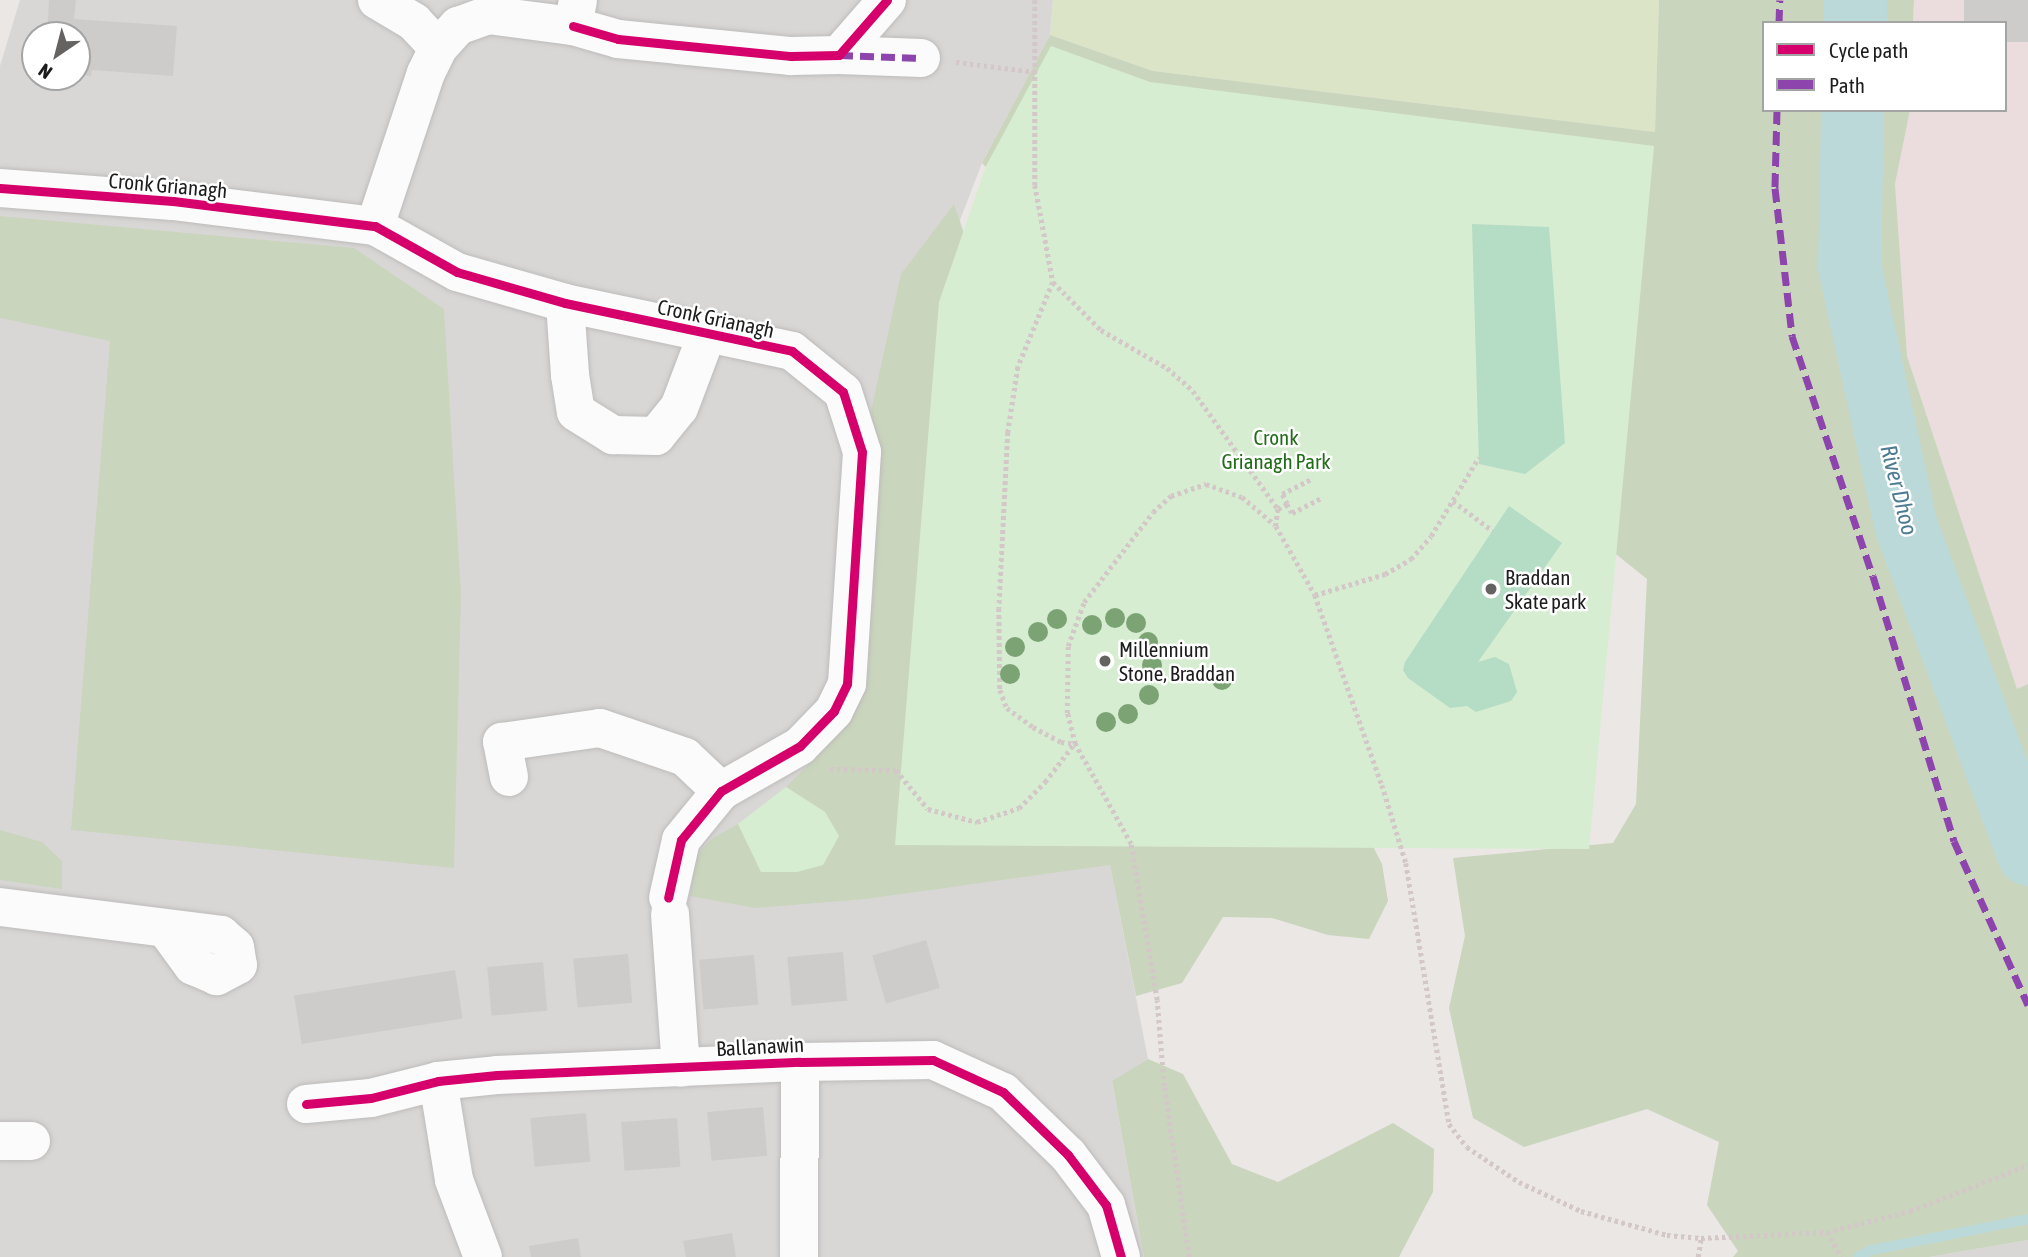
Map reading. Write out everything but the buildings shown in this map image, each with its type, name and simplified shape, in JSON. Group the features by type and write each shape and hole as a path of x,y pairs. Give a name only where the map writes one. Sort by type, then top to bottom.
{"street":[{"path":"377,0 414,22 438,48"},
{"path":"839,55 887,0"},
{"path":"375,226 426,73 438,48 458,26 488,15 576,13 618,39 678,45 791,56 921,58"},
{"name":"Cronk Grianagh","path":"0,188 173,201 375,226 457,272 565,303 792,351 843,392 862,452 847,684 834,711 800,746 721,791 681,840 669,906 681,1068"},
{"name":"Cronk Grianagh","path":"565,303 570,375 576,412 613,435 656,436 680,408 707,334"},
{"path":"509,776 502,742 600,728 685,757 721,791"},
{"path":"0,907 166,929"},
{"name":"Ballanawin","path":"306,1104 371,1098 438,1081 496,1075 800,1062 933,1060 1003,1092 1068,1155 1107,1205 1121,1257"},
{"name":"Ballanawin","path":"799,1257 800,1062"},
{"path":"438,1081 454,1180 483,1257"}],"path":[{"path":"1035,0 1035,185 1053,282 1018,367 1008,432 999,608 1000,690 1007,708 1033,727 1061,742 1075,744"},
{"path":"921,58 1035,72"},
{"path":"1053,282 1101,330 1167,368 1194,391 1278,509 1276,526"},
{"path":"1315,595 1385,574 1411,559 1431,536 1479,457"},
{"path":"1313,478 1282,494 1287,504 1292,513 1323,497"},
{"path":"1189,1257 1164,1086 1157,1000 1131,844 1075,744 1066,713 1065,677 1068,646 1084,602 1153,512 1171,496 1206,484 1242,498 1276,526 1315,595 1382,785 1406,863 1449,1125 1467,1147 1519,1182 1581,1211 1667,1235 1701,1238 1827,1232 1910,1211 2028,1165"},
{"path":"1453,501 1493,531"},
{"path":"1278,509 1287,504"},
{"path":"844,769 896,770 928,808 977,822 1018,808 1045,782 1075,744"},
{"path":"1827,1232 1842,1257"},
{"path":"1698,1257 1701,1238"}],"shaded area":[{"path":"20,0 1053,0 1050,35 982,163 930,298 1110,865 1148,1059 1112,1082 1144,1257 0,1257 0,66"},
{"path":"1914,0 2028,0 2028,684 2017,690 1907,356 1895,184 1910,112 2007,112 2007,21 1913,21"},
{"path":"91,76 166,80 164,131 52,125 53,91 91,91"},
{"path":"2028,1240 2028,1257 1929,1257"}],"green space":[{"path":"1053,0 1659,0 1655,132 1153,71 1050,35"},
{"path":"1659,0 1914,0 1913,21 1762,21 1762,112 1910,112 1895,184 1907,356 2017,689 2028,684 2028,1240 1929,1257 1733,1257 1738,1251 1707,1205 1719,1142 1647,1109 1524,1147 1473,1118 1449,1008 1465,936 1453,858 1613,843 1636,804 1647,579 1577,523 1006,189 982,163 1050,35 1153,71 1655,132"},
{"name":"Cronk Grianagh Park","path":"1051,46 1150,82 1654,146 1589,849 895,845 939,302 986,166"},
{"path":"954,204 974,262 1364,829 1382,864 1388,901 1369,939 1328,935 1272,918 1223,917 1182,983 1136,996 1110,865 866,899 755,908 690,896 696,855 713,838 738,824 762,872 825,812 786,787 826,747 857,697 874,592 870,416 901,274"},
{"path":"0,216 354,248 444,309 461,594 454,868 71,830 110,341 0,318"},
{"path":"1472,224 1549,227 1565,443 1525,474 1479,464"},
{"name":"Braddan Skate park","path":"1509,506 1562,543 1478,662 1495,657 1509,664 1517,692 1511,701 1476,712 1467,706 1450,708 1408,678 1403,670 1405,662"},
{"path":"786,787 825,812 839,836 823,865 797,872 761,872 738,824"},
{"path":"0,830 42,842 62,861 62,889 0,880"},
{"path":"1148,1059 1183,1074 1232,1164 1278,1182 1393,1123 1434,1149 1433,1192 1399,1257 1144,1257 1112,1081"}],"waterway":[{"name":"River Dhoo","path":"1855,0 1855,21"},
{"name":"River Dhoo","path":"1852,112 1849,266 1906,527 2028,854"},
{"path":"1858,1257 1872,1250 2028,1219"}],"marked path":[{"path":"1779,21 1780,0"},
{"path":"839,55 921,58"},
{"path":"1777,112 1775,188 1792,336 1873,576 1954,841 2028,1005"}],"cycle path":[{"path":"573,26 618,39 791,56 839,55 887,0"},
{"path":"0,188 173,201 375,226 457,272 565,303 792,351 843,392 862,452 847,684 834,711 800,746 721,791 681,840 668,898"},
{"path":"306,1104 371,1098 438,1081 497,1075 800,1062 933,1060 1003,1092 1068,1155 1106,1205 1121,1257"}],"place":[{"name":"Braddan Skate park","path":"1491,589"},
{"name":"Millennium Stone, Braddan","path":"1105,661"}]}
